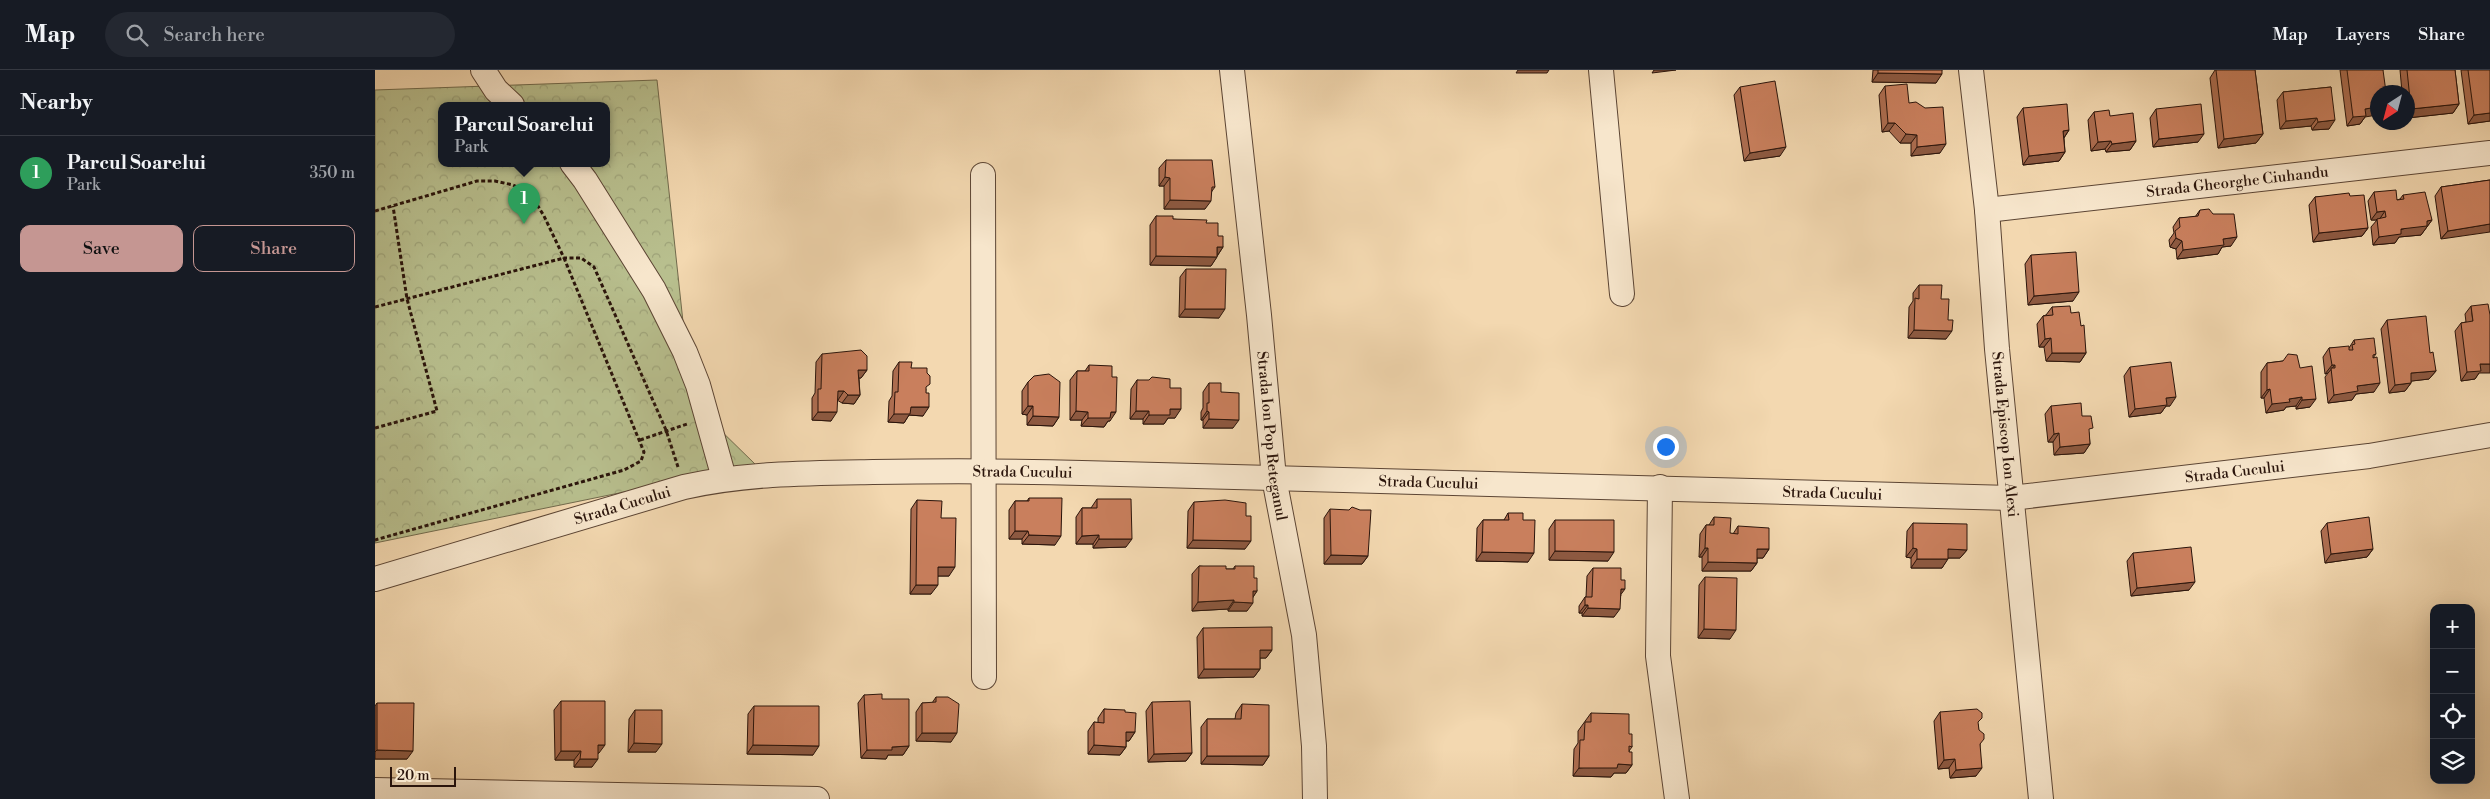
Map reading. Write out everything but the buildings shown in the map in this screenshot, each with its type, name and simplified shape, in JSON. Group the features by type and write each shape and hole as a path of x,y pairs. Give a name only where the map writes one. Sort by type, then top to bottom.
{"street":[{"path":"483,70 496,90 508,102"},
{"name":"Strada Ion Pop Reteganul","path":"1232,70 1259,315 1274,478 1304,635 1314,746 1315,799"},
{"path":"1601,70 1622,294"},
{"name":"Strada Episcop Ion Alexi","path":"1971,70 1987,210 2011,498 2041,799"},
{"name":"Strada Gheorghe Ciuhandu","path":"1987,210 2490,153"},
{"path":"575,167 654,290 685,352 724,478"},
{"path":"983,175 984,677"},
{"name":"Strada Cucului","path":"375,578 684,487 724,478 776,473 983,471 1660,487 2011,498 2369,456 2490,435"},
{"path":"1660,487 1658,656 1677,799"},
{"path":"375,790 817,799"}],"path":[{"path":"375,211 477,181 513,185 530,193 544,216 564,258 644,452 641,461 624,470 375,540"},
{"path":"375,428 437,411 407,299 393,206"},
{"path":"375,307 564,258 581,258 594,268 666,430 684,487"},
{"path":"640,440 666,430 707,419"}],"green space":[{"path":"657,80 687,359 712,422 756,465 375,543 375,90"}],"place":[{"name":"Parcul Soarelui","path":"524,224"}]}
